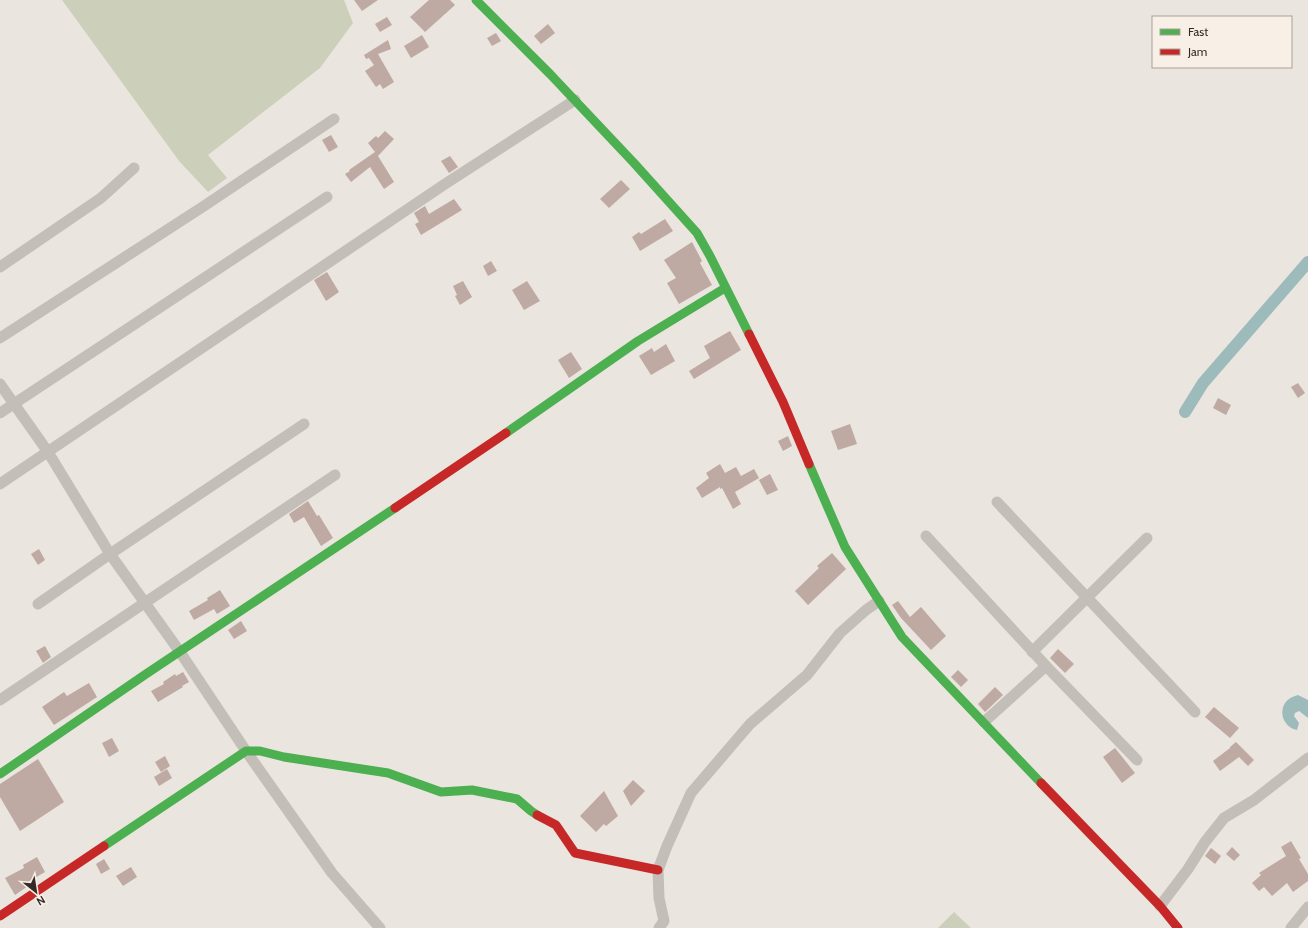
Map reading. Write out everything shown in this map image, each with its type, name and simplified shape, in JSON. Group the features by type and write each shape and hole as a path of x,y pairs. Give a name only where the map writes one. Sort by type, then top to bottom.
{"street":[{"path":"476,0 575,100 697,233 783,402 845,547 902,637 1160,906 1178,928"},
{"path":"0,484 445,184 575,100"},
{"path":"0,338 334,119"},
{"path":"0,267 101,198 134,168"},
{"path":"0,413 327,197"},
{"path":"0,774 472,456 638,341 725,288"},
{"path":"0,384 48,452 110,554 180,652 246,751 332,874 380,928"},
{"path":"38,604 304,424"},
{"path":"0,700 335,475"},
{"path":"997,502 1195,712"},
{"path":"926,536 1032,652 1137,760"},
{"path":"1032,652 1147,538"},
{"path":"659,928 664,921 659,898 658,870 691,793 750,724 807,675 840,633 866,610 879,601"},
{"path":"984,722 1046,666"},
{"path":"0,916 246,751 260,751 284,757 388,773 441,792 472,790 517,799 531,811 556,825 575,853 658,870"},
{"path":"1160,906 1188,869 1205,842 1224,818 1254,800 1307,761"},
{"path":"1291,928 1308,907"}],"green space":[{"path":"62,0 344,0 353,23 320,68 208,155 227,178 208,192 179,161"},
{"path":"954,912 971,928 938,928"}],"water":[{"path":"1298,695 1308,700 1308,718 1299,711 1295,713 1294,716 1299,723 1297,730 1288,725 1282,712 1285,703"}],"building":[{"path":"354,0 378,0 362,11"},
{"path":"429,0 450,0 455,5 425,32 410,17"},
{"path":"387,17 392,25 380,32 375,24"},
{"path":"548,24 555,33 541,44 534,36"},
{"path":"496,33 501,41 492,46 487,38"},
{"path":"422,35 429,47 411,58 404,46"},
{"path":"388,40 391,49 378,54 394,82 383,89 380,84 376,87 365,71 374,65 369,58 366,59 364,55"},
{"path":"385,131 394,139 378,156 394,182 384,189 370,167 351,182 345,174 375,152 368,143 376,136 378,138"},
{"path":"331,135 338,147 329,152 322,140"},
{"path":"450,156 458,167 449,173 441,161"},
{"path":"621,180 630,189 609,208 600,199"},
{"path":"454,199 462,210 421,235 415,224 419,222 414,213 425,206 429,214"},
{"path":"665,219 673,231 640,251 632,237 639,232 641,234"},
{"path":"692,242 702,261 700,263 712,285 679,304 667,283 676,278 664,260"},
{"path":"491,261 497,271 488,276 483,266"},
{"path":"327,272 339,292 326,301 314,280"},
{"path":"463,281 472,297 460,305 455,296 457,295 453,286"},
{"path":"527,281 540,301 524,310 512,290"},
{"path":"730,331 741,350 694,379 689,371 710,358 704,346"},
{"path":"666,344 675,361 651,375 639,356 652,348 654,352"},
{"path":"571,352 582,369 569,378 558,360"},
{"path":"1298,383 1305,393 1298,398 1291,387"},
{"path":"1218,398 1231,405 1226,415 1213,408"},
{"path":"850,424 857,444 838,450 831,431"},
{"path":"788,436 792,446 783,451 778,441"},
{"path":"720,464 725,473 736,467 741,476 754,469 759,478 735,492 741,504 733,509 722,488 720,489 720,487 702,498 696,488 709,478 706,473"},
{"path":"770,474 778,490 767,495 759,480"},
{"path":"308,501 317,516 319,515 333,538 321,546 304,517 294,523 289,514"},
{"path":"39,549 45,560 38,565 31,554"},
{"path":"832,553 846,569 808,605 795,591 819,568 817,566"},
{"path":"220,590 230,606 217,614 214,609 194,620 189,611 208,600 207,598"},
{"path":"898,601 910,617 921,607 946,636 931,650 901,618 892,605"},
{"path":"241,621 247,631 234,639 228,630"},
{"path":"45,646 51,657 43,663 36,651"},
{"path":"1058,649 1074,664 1065,673 1050,658"},
{"path":"958,670 968,680 961,687 951,677"},
{"path":"183,672 189,682 158,702 151,691 164,684 163,682 175,674 176,676"},
{"path":"89,683 97,697 54,725 42,707 64,692 67,696"},
{"path":"995,687 1003,695 985,712 978,704"},
{"path":"1214,707 1239,728 1230,738 1205,717"},
{"path":"112,738 119,751 109,757 102,743"},
{"path":"1236,742 1254,760 1248,766 1239,757 1220,771 1213,761"},
{"path":"1115,748 1135,773 1122,783 1103,757"},
{"path":"165,756 170,766 161,772 155,762"},
{"path":"38,759 64,802 20,831 0,797 0,784"},
{"path":"167,769 172,778 159,786 154,777"},
{"path":"633,780 645,791 631,806 623,791"},
{"path":"604,791 618,816 606,826 604,824 596,832 580,816"},
{"path":"1291,841 1308,874 1308,881 1293,892 1287,883 1272,896 1264,887 1259,891 1252,883 1261,875 1259,873 1286,856 1281,847"},
{"path":"1232,847 1240,855 1234,861 1226,854"},
{"path":"1211,848 1221,856 1215,864 1205,856"},
{"path":"37,857 45,872 26,883 28,886 15,895 5,878 24,868 23,865"},
{"path":"104,859 110,869 101,874 96,864"},
{"path":"131,867 137,877 123,886 116,876"}],"waterway":[{"path":"1185,412 1203,383 1308,262"}],"traffic: fast":[{"path":"476,0 550,74 634,163 697,233 749,334"},
{"path":"506,433 638,341 725,288"},
{"path":"809,464 845,547 902,637 1041,783"},
{"path":"0,774 146,674 395,508"},
{"path":"104,846 246,751 260,751 284,757 388,773 441,792 472,790 517,799 537,815"}],"traffic: jam":[{"path":"749,334 783,402 809,464"},
{"path":"395,508 506,433"},
{"path":"1041,783 1160,906 1178,928"},
{"path":"537,815 556,825 575,853 658,870"},
{"path":"0,916 104,846"}]}
